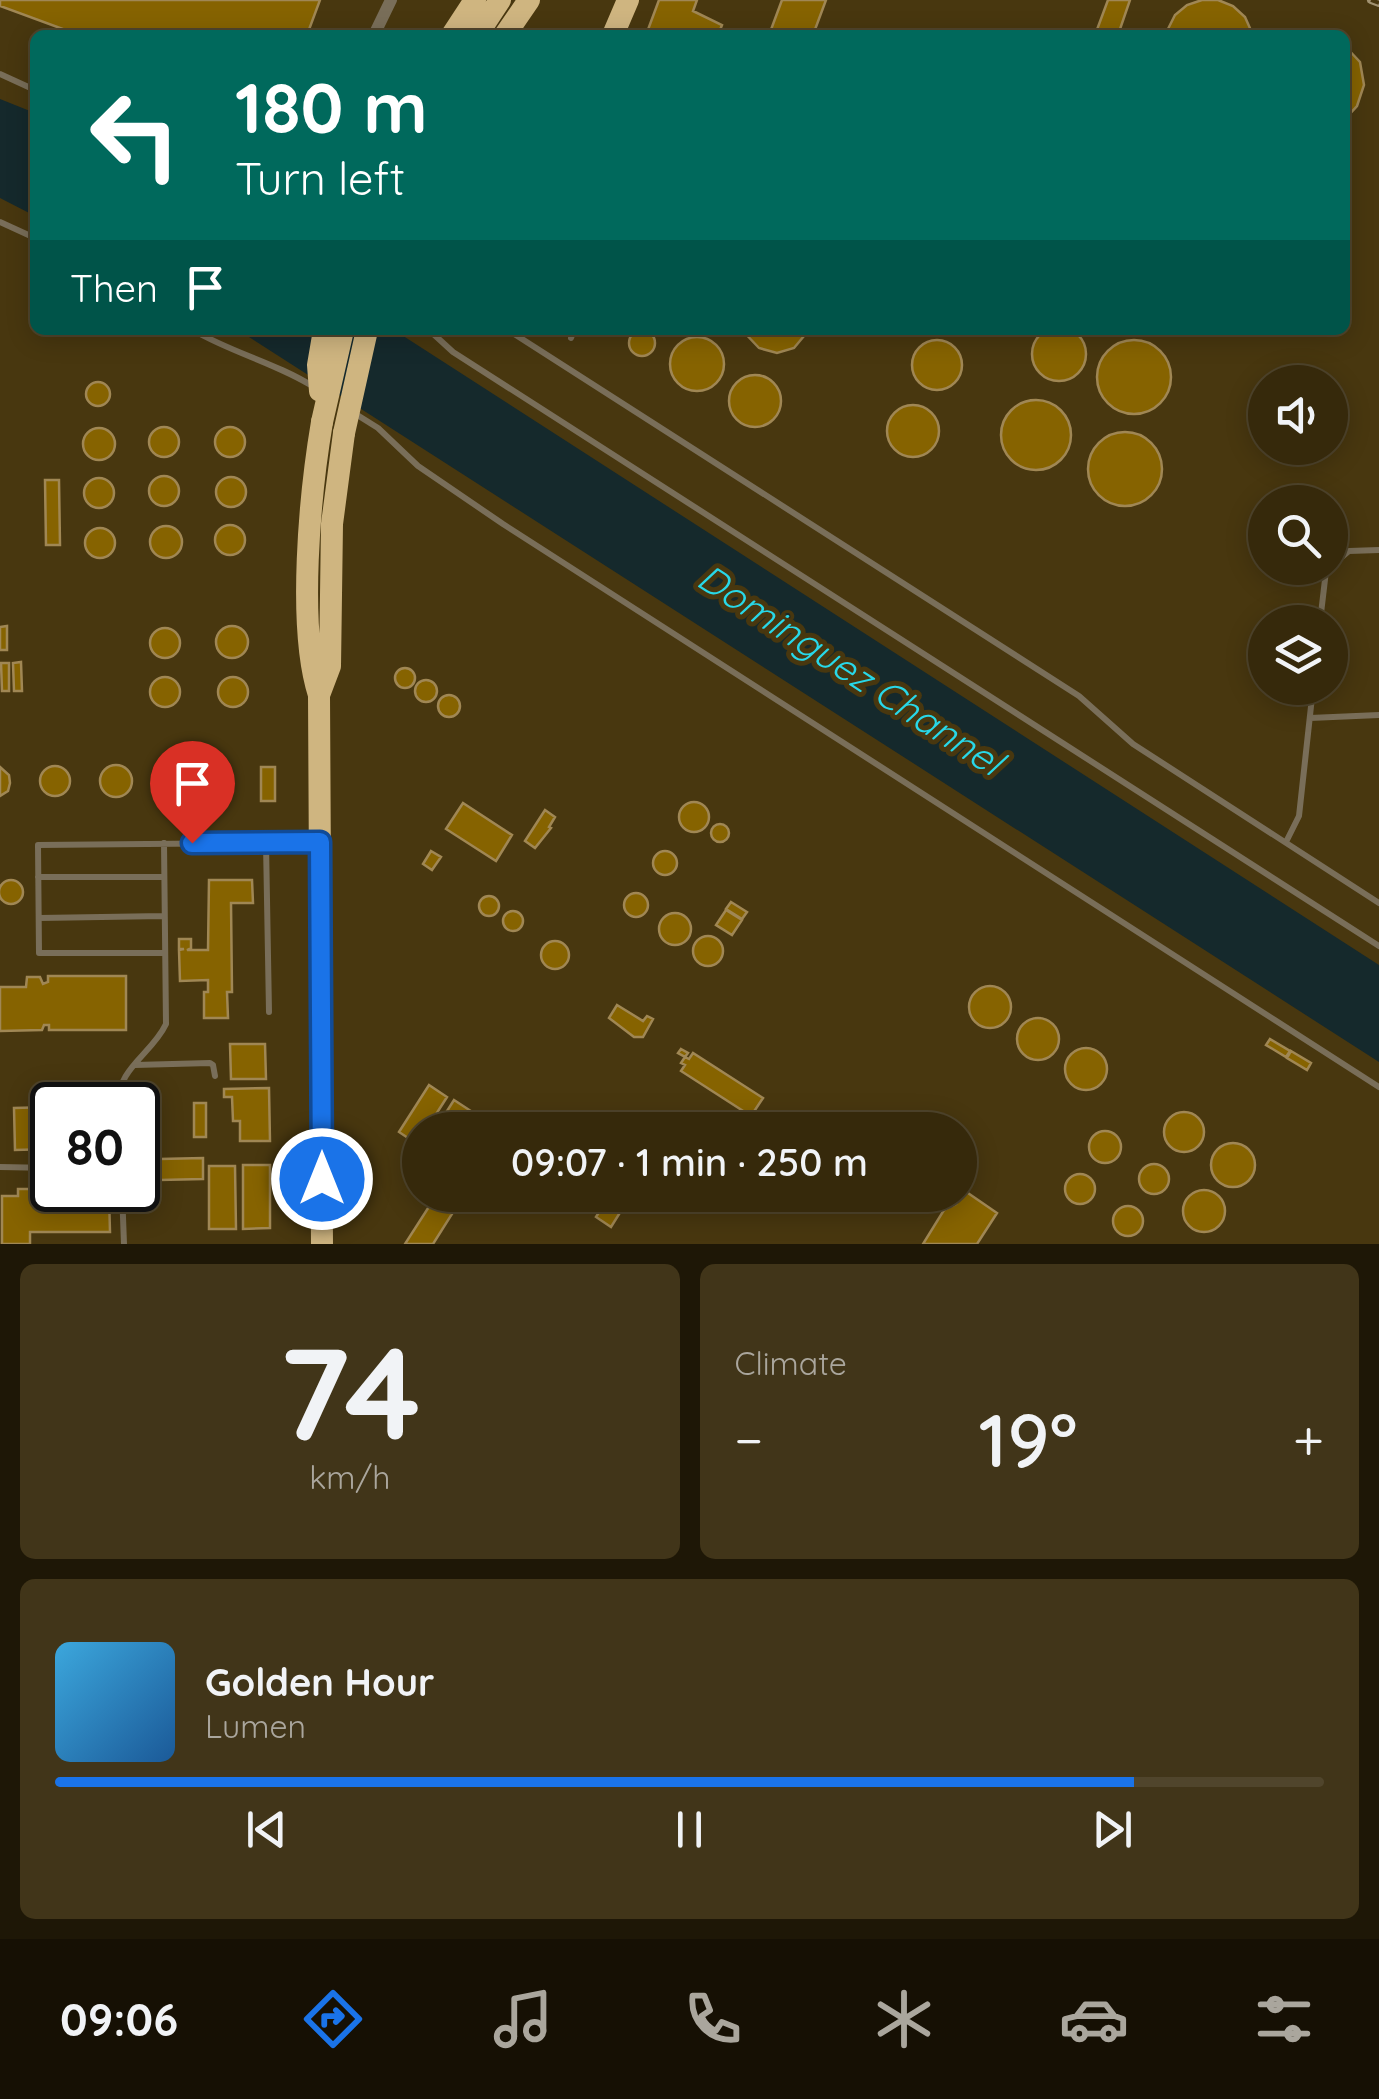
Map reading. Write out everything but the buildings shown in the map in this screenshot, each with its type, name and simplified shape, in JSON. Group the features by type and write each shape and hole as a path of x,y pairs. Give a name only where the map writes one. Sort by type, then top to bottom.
{"highway":[{"path":"455,30 475,0"},
{"path":"480,30 500,0"},
{"path":"509,30 529,0"},
{"path":"615,30 628,0"},
{"path":"322,422 318,365 323,335"},
{"path":"322,1244 319,694 310,668 320,607 314,466 342,335"},
{"path":"320,576 365,335"}],"street":[{"path":"376,30 391,0"}],"lane":[{"path":"0,74 30,88"},
{"path":"0,222 30,236"},
{"path":"203,335 225,348 291,373 378,428 418,466 503,524 1379,1087"},
{"path":"434,335 453,352 1379,946"},
{"path":"516,335 1079,696 1133,744 1379,903"},
{"path":"1348,552 1379,550"},
{"path":"1286,842 1299,816 1311,705"},
{"path":"1310,718 1379,715"},
{"path":"165,954 39,954 38,845 320,842"},
{"path":"121,1082 158,1041 166,1024 164,843"},
{"path":"266,843 269,1012"},
{"path":"38,877 164,876"},
{"path":"39,918 164,916"},
{"path":"133,1065 210,1063 215,1076"},
{"path":"0,1167 30,1168"},
{"path":"123,1212 124,1244"}],"water":[{"path":"0,99 30,111 30,213 0,198"},
{"name":"Dominguez Channel","path":"246,335 402,335 1379,965 1379,1062"}],"railway":[{"path":"1371,0 1379,3"}],"route":[{"path":"192,843 320,842 322,1179"}]}
